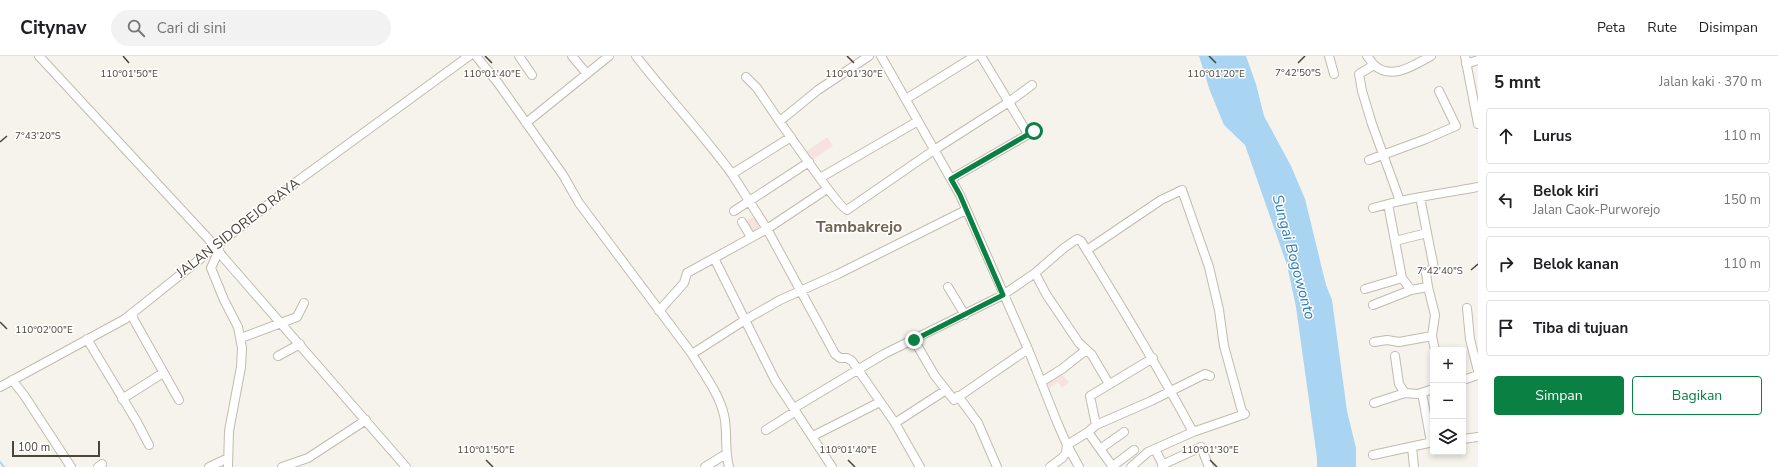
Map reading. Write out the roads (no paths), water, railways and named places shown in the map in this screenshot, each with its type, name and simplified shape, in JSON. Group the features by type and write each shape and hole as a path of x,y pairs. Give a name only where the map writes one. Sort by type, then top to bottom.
{"street":[{"path":"39,56 217,248 406,467"},
{"name":"JALAN SIDOREJO RAYA","path":"0,387 132,313 217,248 299,180 469,56"},
{"path":"476,56 503,89 563,175 579,203 692,354 712,386 723,410 726,423 726,454 729,467"},
{"path":"519,56 532,75"},
{"path":"572,56 586,74"},
{"path":"526,123 608,56"},
{"path":"636,56 665,93 709,143 732,174 767,229 835,354 840,358 850,359 895,423 920,467"},
{"path":"780,121 818,90 869,56"},
{"path":"880,56 951,179 1028,349 1067,445 1079,467"},
{"path":"906,99 975,56"},
{"path":"951,179 1031,132 1009,102 981,56"},
{"path":"1329,56 1334,74"},
{"path":"1367,56 1374,65 1382,70 1393,73 1431,56"},
{"path":"1478,60 1465,60 1478,124"},
{"path":"1374,65 1360,72 1358,76 1372,124 1400,201"},
{"path":"746,77 780,121 827,189 843,208 848,210 934,150 1009,102 1032,85"},
{"path":"1369,160 1456,126 1441,103 1438,91"},
{"path":"820,178 918,121"},
{"path":"732,174 791,137"},
{"path":"734,211 751,202 809,162"},
{"path":"1373,208 1420,197 1478,187"},
{"path":"659,311 684,283 686,273 767,229 827,189"},
{"path":"1087,250 1161,200 1182,190 1209,267 1219,310 1224,346 1244,414 1193,432 1148,452 1131,467"},
{"path":"1420,197 1434,268 1426,273 1435,315 1432,336 1434,347"},
{"path":"1388,204 1402,278 1411,290"},
{"path":"692,354 745,320 966,210"},
{"path":"742,222 751,237"},
{"path":"1395,241 1427,233"},
{"path":"766,430 884,354 1003,295 1035,273 1073,240 1080,240 1153,358 1193,432"},
{"path":"217,248 211,268 241,338 242,348 241,367 229,431 228,467"},
{"path":"714,258 775,380 832,467"},
{"path":"1035,273 1046,294 1079,343 1092,355 1109,384"},
{"path":"1365,289 1402,278"},
{"path":"1373,305 1411,290 1428,287"},
{"path":"948,288 965,315"},
{"path":"241,338 297,316 304,303"},
{"path":"1467,308 1470,339 1478,371"},
{"path":"132,313 134,320 179,400"},
{"path":"1374,342 1387,340 1399,342 1432,336"},
{"path":"87,339 137,422 149,445"},
{"path":"914,340 935,376 954,400 1028,349"},
{"path":"278,356 300,344"},
{"path":"1041,382 1062,370 1086,350"},
{"path":"1395,356 1399,384 1405,393"},
{"path":"1096,425 1090,396 1153,358"},
{"path":"122,399 163,373"},
{"path":"1067,445 1088,432 1096,425 1205,374 1210,376"},
{"path":"1466,379 1478,376"},
{"path":"12,380 24,395 71,467"},
{"path":"895,423 946,390"},
{"path":"1374,403 1405,393 1413,395 1430,390"},
{"path":"1422,393 1430,432"},
{"path":"958,396 978,423 997,467"},
{"path":"813,436 880,402"},
{"path":"282,467 308,458 366,420"},
{"path":"1088,432 1113,466 1134,450"},
{"path":"1100,449 1124,432"},
{"path":"1466,439 1478,437"},
{"path":"1373,455 1430,442"},
{"path":"1050,467 1066,453 1067,445"},
{"path":"1155,449 1163,466 1201,447 1209,467"},
{"path":"1412,447 1414,467"},
{"path":"705,467 726,454"},
{"path":"209,467 228,458"}],"water":[{"name":"Sungai Bogowonto","path":"1199,56 1246,56 1256,84 1264,116 1291,166 1305,199 1326,285 1332,300 1347,411 1356,448 1356,467 1317,467 1296,307 1287,265 1245,145 1224,125 1210,91"}],"waterway":[{"path":"0,462 4,467"}],"district":[{"name":"Tambakrejo","path":"859,227"}]}
